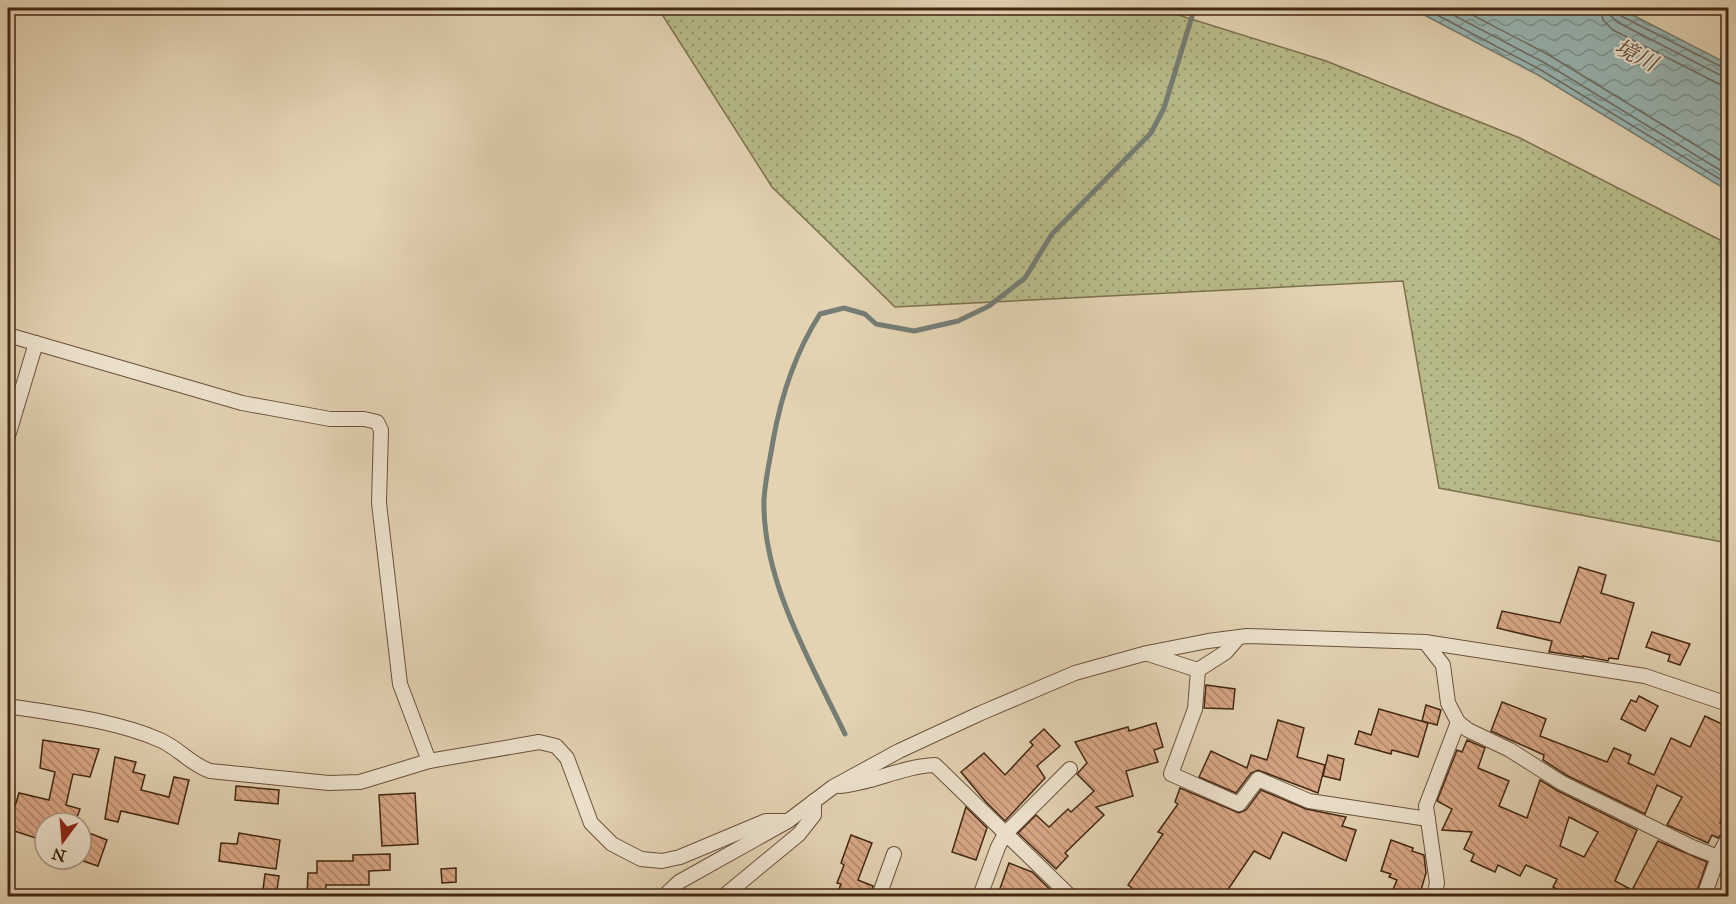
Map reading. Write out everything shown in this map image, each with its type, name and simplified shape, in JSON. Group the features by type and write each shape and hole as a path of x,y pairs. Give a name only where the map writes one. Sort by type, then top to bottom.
{"street":[{"path":"8,334 242,403 330,419 364,419 377,422 381,430 379,504 400,684 429,761"},
{"path":"8,436 36,343"},
{"path":"1198,670 1226,652 1238,638"},
{"path":"664,897 678,882 788,821 834,786 899,751 981,713 1075,674 1147,653 1208,641 1238,638 1425,642 1645,676 1728,704"},
{"path":"1425,642 1443,665 1448,703 1458,722 1468,730 1510,750 1562,783 1692,847 1718,857"},
{"path":"1147,653 1198,670"},
{"path":"1198,670 1195,709 1171,774 1239,804 1258,779 1309,801 1428,819"},
{"path":"8,706 99,721 159,740 178,750 196,766 210,771 329,783 360,782 429,761 539,742 556,746 567,758 591,823 612,844 641,859 662,861 680,857 766,821 788,821"},
{"path":"1434,897 1437,883 1426,806 1458,722"},
{"path":"834,786 856,785 919,766 935,765 1070,897"},
{"path":"980,897 1005,834 1070,769"},
{"path":"724,897 799,834 814,815 814,801"},
{"path":"1704,897 1718,857 1728,838"},
{"path":"879,897 894,854"}],"green space":[{"path":"658,8 1156,8 1326,61 1520,138 1728,244 1728,543 1439,488 1403,281 895,307 772,187"}],"water":[{"name":"境川","path":"1411,8 1619,8 1728,64 1728,191 1538,75"}],"building":[{"path":"1579,567 1606,575 1601,593 1634,603 1618,659 1609,658 1608,661 1549,652 1552,641 1497,628 1502,611 1560,623"},
{"path":"1652,632 1690,644 1680,665 1668,661 1670,655 1646,647"},
{"path":"1206,685 1235,689 1233,709 1204,708"},
{"path":"1639,696 1658,706 1645,731 1621,719 1631,700 1636,702"},
{"path":"1502,702 1546,719 1540,736 1607,762 1614,748 1631,755 1628,763 1654,775 1671,738 1690,747 1705,716 1728,727 1728,805 1720,823 1726,827 1725,830 1718,838 1712,835 1708,843 1667,825 1682,797 1657,785 1645,814 1566,775 1543,760 1544,755 1491,731"},
{"path":"1426,705 1441,710 1437,725 1422,721"},
{"path":"1379,709 1428,723 1418,757 1392,750 1391,754 1355,744 1359,731 1371,735"},
{"path":"1278,720 1304,728 1297,757 1325,765 1318,793 1258,770 1251,773 1236,793 1199,777 1211,751 1247,768 1251,755 1267,760"},
{"path":"1156,723 1163,747 1154,750 1158,762 1126,771 1133,796 1096,807 1104,815 1065,853 1068,856 1056,869 1018,833 1036,815 1049,827 1068,809 1071,812 1094,791 1077,774 1087,763 1075,742 1128,727 1129,731"},
{"path":"1044,729 1060,746 1037,766 1045,778 1005,821 961,772 984,753 1005,775 1033,745 1030,742"},
{"path":"43,740 99,749 90,777 73,774 66,805 80,809 79,811 33,811 33,837 8,829 19,793 49,800 55,772 40,768"},
{"path":"1467,740 1485,748 1478,768 1509,781 1499,806 1527,818 1540,780 1637,830 1615,881 1632,890 1658,841 1707,862 1695,897 1558,897 1561,891 1553,887 1557,879 1526,865 1520,876 1498,865 1495,872 1471,861 1474,854 1464,849 1472,832 1442,830 1452,809 1437,801 1457,750 1462,752","holes":["1569,817 1598,832 1584,857 1560,846"]},
{"path":"1328,755 1344,759 1340,780 1323,776"},
{"path":"115,757 136,762 133,772 145,775 141,790 169,797 174,777 189,780 178,824 121,811 118,822 105,819"},
{"path":"236,786 279,790 278,804 235,800"},
{"path":"1180,788 1239,813 1246,810 1261,790 1306,809 1346,817 1342,826 1356,830 1346,861 1283,832 1270,859 1254,851 1223,897 1145,897 1128,885 1163,834 1158,832 1178,804 1175,802"},
{"path":"415,793 418,844 382,846 379,795"},
{"path":"966,807 987,828 976,860 952,852"},
{"path":"239,833 280,840 276,869 219,861 221,843 237,844"},
{"path":"93,835 107,840 98,866 93,864"},
{"path":"851,835 872,843 858,880 873,886 870,897 836,897 841,884 837,883 844,865 841,863"},
{"path":"1391,840 1413,848 1412,851 1424,855 1426,873 1419,897 1390,897 1397,880 1389,877 1391,874 1381,871"},
{"path":"390,854 390,870 369,871 369,885 326,885 325,897 307,897 308,873 317,873 317,861 353,861 353,855"},
{"path":"1009,863 1032,872 1058,897 997,897"},
{"path":"456,868 456,882 442,883 441,869"},
{"path":"265,874 279,876 276,897 262,897"}],"waterway":[{"path":"845,734 791,620 771,560 766,530 764,500 776,424 790,375 803,344 820,314 844,308 865,314 876,324 914,331 958,321 989,306 1025,278 1052,234 1151,133 1164,108 1193,13"}]}
